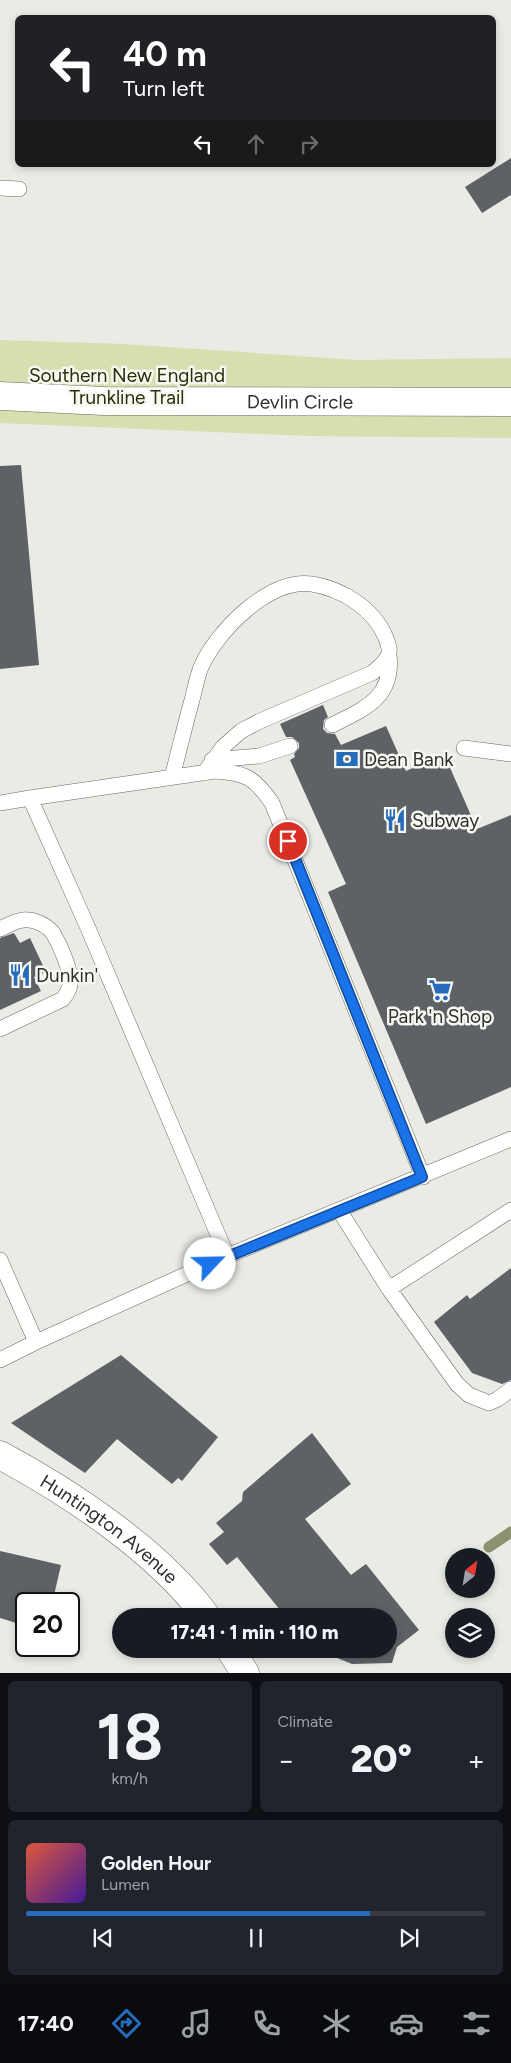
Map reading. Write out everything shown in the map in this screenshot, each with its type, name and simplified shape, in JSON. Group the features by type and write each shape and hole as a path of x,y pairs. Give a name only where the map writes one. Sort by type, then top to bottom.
{"street":[{"name":"Devlin Circle","path":"0,396 104,401 511,402"},
{"name":"Huntington Avenue","path":"0,1455 49,1484 133,1542 176,1579 200,1608"},
{"path":"236,1658 245,1673"}],"lane":[{"path":"0,188 19,189"},
{"path":"172,777 201,667 230,626 260,599 290,585 311,584 352,599 371,614 383,631 389,646 388,680 382,692 366,708 332,725"},
{"path":"208,766 223,747 241,731 372,673 388,655"},
{"path":"0,803 172,777 208,766 259,756 290,746"},
{"path":"464,748 511,754"},
{"path":"208,766 239,772 263,790 272,803 422,1177"},
{"path":"30,798 88,928 227,1256"},
{"path":"0,929 23,920 36,921 48,928 68,968 70,981 64,999 0,1028"},
{"path":"0,1360 227,1256 511,1139"},
{"path":"339,1210 389,1288 458,1384 469,1395 489,1402 498,1399 511,1389"},
{"path":"389,1288 511,1210"},
{"path":"0,1260 36,1342"}],"green space":[{"name":"Southern New England Trunkline Trail","path":"0,340 124,344 356,360 511,358 511,438 310,436 0,423"}],"building":[{"path":"511,158 511,195 482,213 465,187"},
{"path":"21,465 39,665 0,669 0,466"},
{"name":"Park 'n Shop","path":"323,705 328,717 324,720 323,729 327,733 335,734 341,745 386,726 406,771 444,754 477,829 511,815 511,1087 426,1124 328,892 346,884 290,760 295,757 294,754 299,748 299,743 292,737 286,737 280,724"},
{"name":"Dunkin'","path":"14,933 20,943 30,938 46,972 34,977 41,991 0,1010 0,938"},
{"path":"511,1268 511,1380 502,1384 472,1373 434,1322 467,1295 470,1299"},
{"path":"121,1355 218,1437 182,1481 178,1478 172,1484 117,1439 85,1473 11,1423"},
{"path":"312,1433 351,1484 305,1519 351,1575 366,1564 419,1630 397,1647 397,1608 278,1608 237,1557 227,1565 209,1544 224,1532 216,1523 242,1501 243,1492"},
{"path":"0,1551 61,1565 55,1592 15,1592 15,1623 0,1618"},
{"path":"337,1658 394,1658 392,1663 352,1664"}],"waterway":[{"path":"489,1547 511,1532"}],"place":[{"name":"Dean Bank","path":"347,759"},
{"name":"Subway","path":"395,820"},
{"name":"Dunkin'","path":"20,975"},
{"name":"Park 'n Shop","path":"440,990"}],"route":[{"path":"210,1264 422,1177 288,841"}]}
